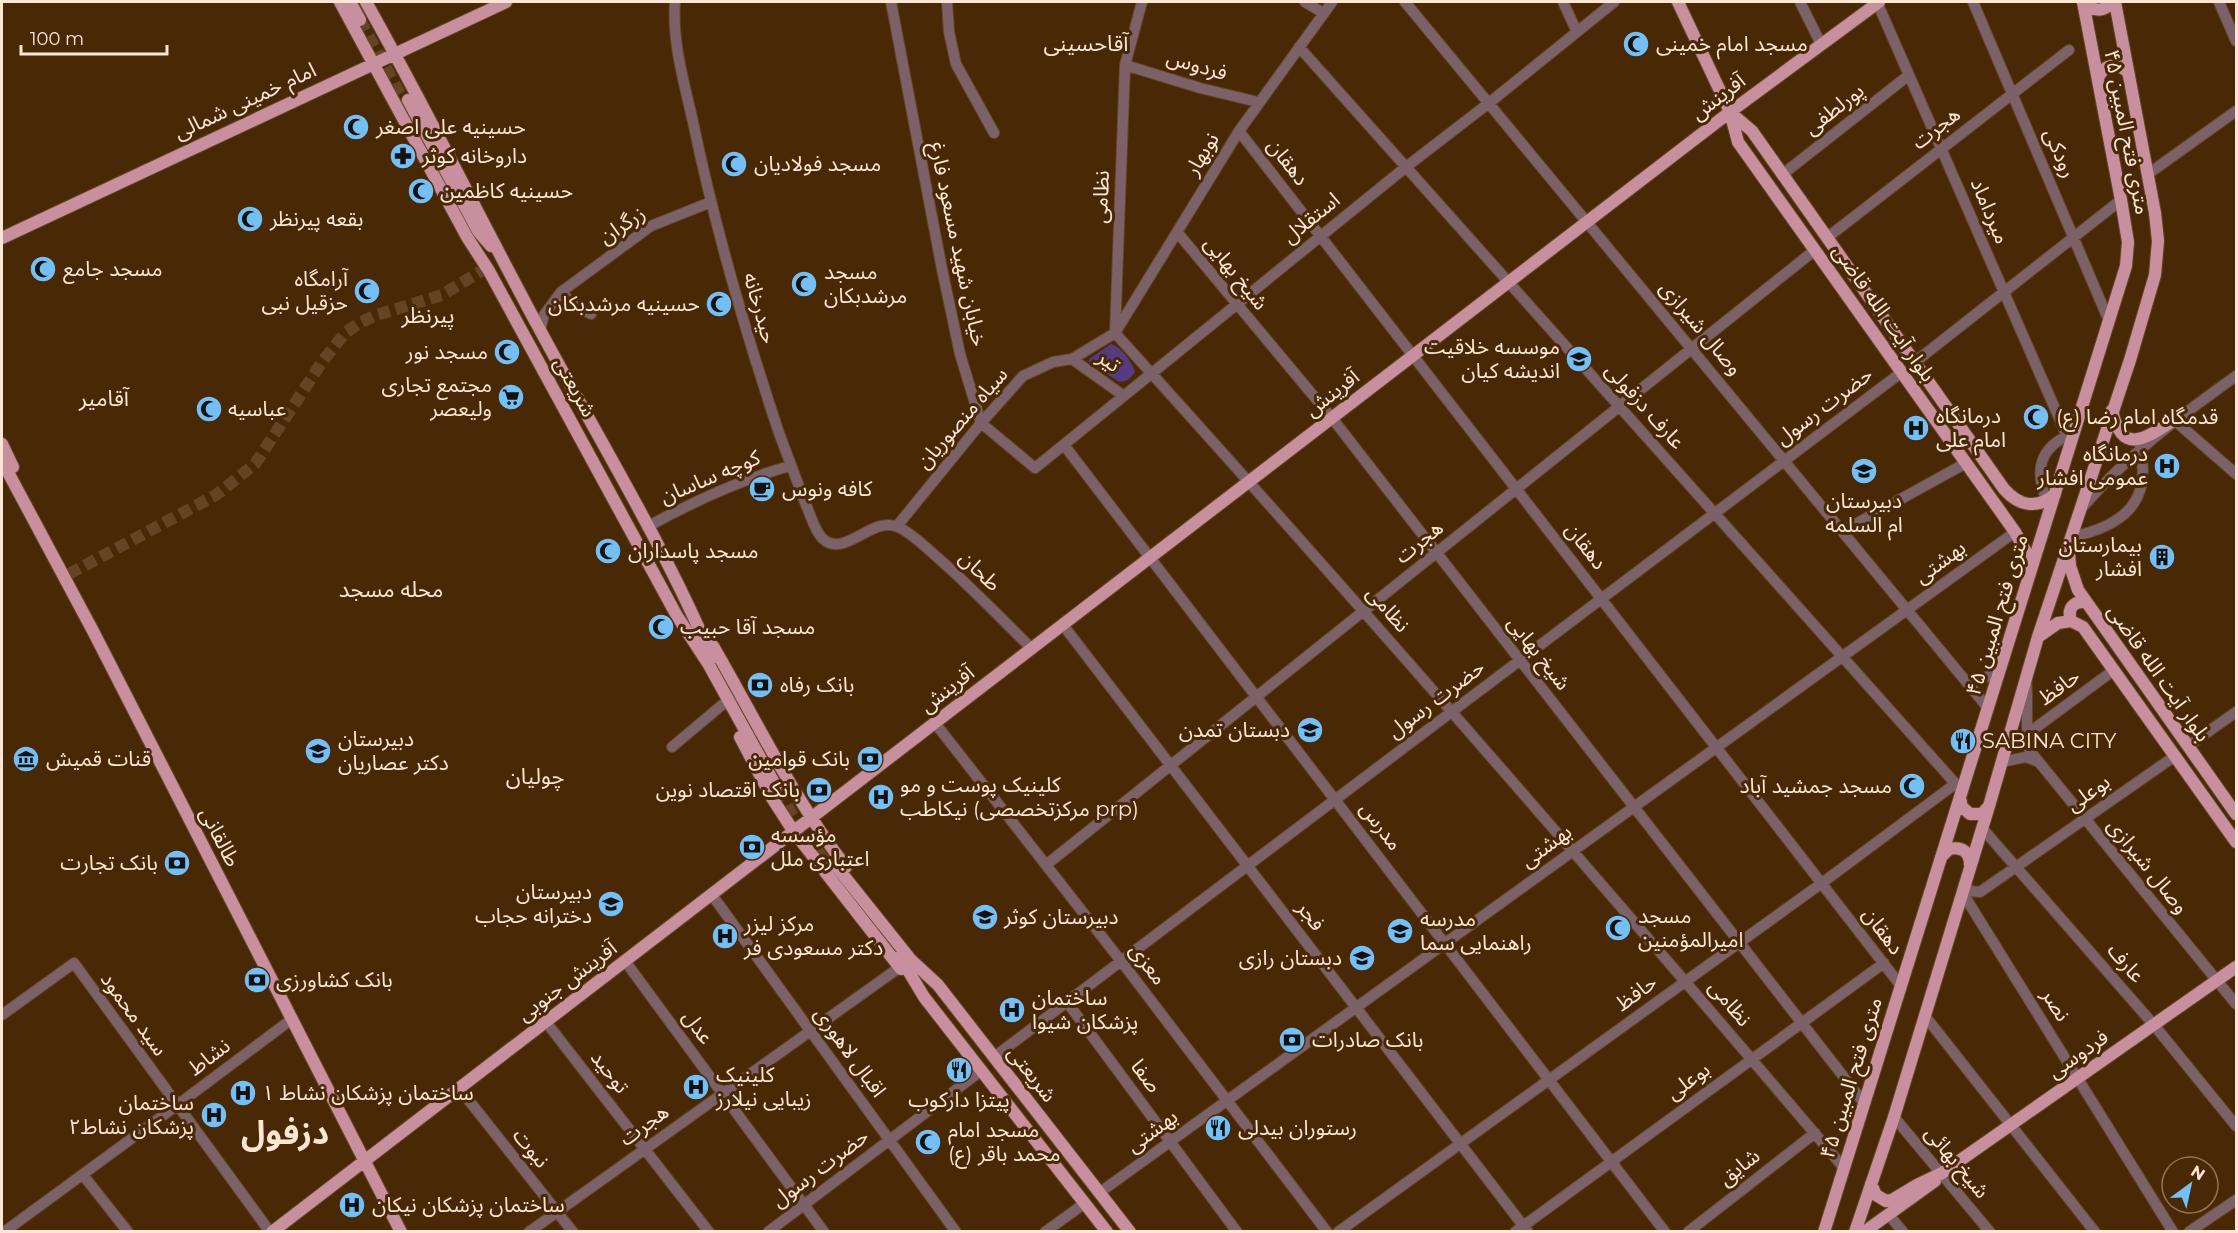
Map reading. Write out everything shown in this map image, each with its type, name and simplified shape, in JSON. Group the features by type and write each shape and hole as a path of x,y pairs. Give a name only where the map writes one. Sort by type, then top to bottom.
{"main road":[{"name":"شریعتی","path":"340,2 677,616 709,665 781,791"},
{"path":"350,2 362,19 355,2"},
{"name":"شریعتی","path":"366,2 691,608 781,791"},
{"name":"امام خمینی شمالی","path":"2,238 372,62 506,2"},
{"path":"1678,2 1730,112"},
{"name":"آفرینش","path":"794,832 1730,112 1878,2"},
{"path":"2083,2 2093,9 2100,10 2107,8 2113,2"},
{"name":"۴۵ متری فتح المبین","path":"1824,1232 1941,857 1959,790 2000,671 2051,497 2128,256 2121,200 2083,2"},
{"name":"۴۵ متری فتح المبین","path":"1855,1232 1894,1117 2038,637 2156,275 2158,261 2156,213 2113,2"},
{"path":"2098,78 2105,68 2111,66 2117,66 2128,72"},
{"path":"489,271 474,233 406,101 478,231 504,263"},
{"name":"بلوار آیت الله قاضی","path":"1730,112 1752,131 2011,497 2027,505 2035,505 2051,497"},
{"name":"بلوار آیت الله قاضی","path":"1730,112 1738,142 2015,532 2026,552 2029,576"},
{"path":"1902,372 1915,362"},
{"path":"2112,410 2120,434 2132,440 2151,434 2174,420"},
{"name":"طالقانی","path":"2,444 93,631 401,1232"},
{"name":"طالقانی","path":"2,461 65,575"},
{"name":"بلوار آیت‌ الله قاضی","path":"2069,542 2074,580 2085,602 2236,814"},
{"path":"2071,621 2070,609 2073,604 2085,602"},
{"path":"677,616 722,705 781,791 811,819 829,862 900,967 924,997"},
{"path":"2038,637 2058,623 2071,621 2083,627 2236,842"},
{"path":"2204,797 2217,788"},
{"path":"1959,790 1962,807 1970,814 1982,814 1989,806"},
{"path":"781,791 794,832 829,862"},
{"name":"آفرینش جنوبی","path":"364,1161 794,832"},
{"path":"1941,857 1944,852 1956,848 1967,853 1970,865"},
{"name":"شریعتی","path":"829,862 911,960 938,985 1130,1232"},
{"name":"شریعتی","path":"829,862 906,964 924,997 1107,1232"},
{"name":"فردوسی","path":"1942,1173 2236,967"},
{"path":"271,1232 364,1161"},
{"path":"1871,1184 1876,1195 1886,1201 1942,1173"},
{"path":"1864,1232 1930,1186 1942,1173"}],"street":[{"name":"حیدرخانه","path":"675,2 674,34 711,202 740,310 790,465 816,529 828,542 839,544 846,543 877,526 886,524 897,526"},
{"name":"خیابان شهید مسعود فارغ","path":"891,2 960,354 981,423"},
{"path":"947,2 949,32 956,64 994,133"},
{"name":"نظامی","path":"1142,2 1125,65 1115,333 1574,850 1844,1168"},
{"path":"1305,2 1323,13"},
{"name":"نوبهار","path":"1115,333 1258,102 1332,2"},
{"name":"وصال شیرازی","path":"1405,2 1988,708"},
{"path":"1563,2 1577,32"},
{"name":"استقلال","path":"981,423 1035,468 1320,236 1614,2"},
{"path":"1800,2 1821,44"},
{"name":"میرداماد","path":"1878,2 2004,291 2071,434"},
{"name":"رودکی","path":"1973,2 2109,321"},
{"path":"2218,2 2236,41"},
{"name":"عارف دزفولی","path":"1299,47 1959,790"},
{"name":"هجرت","path":"1828,237 2069,50"},
{"name":"فردوس","path":"1125,65 1200,88 1258,102"},
{"name":"پورلطفی","path":"1783,174 1909,75"},
{"path":"2148,174 2236,111"},
{"name":"دهقان","path":"1239,131 1901,986"},
{"path":"1915,362 2121,200"},
{"name":"زرگران","path":"540,330 544,315 561,292 651,226 711,202"},
{"name":"شیخ بهایی","path":"1177,232 1332,418 1864,1103"},
{"name":"هجرت","path":"1046,865 1815,250"},
{"path":"561,292 575,306 591,314"},
{"name":"سیاه منصوریان","path":"897,526 981,423 1023,376 1053,362 1072,359 1115,333"},
{"name":"تیر","path":"1072,359 1124,396"},
{"name":"حضرت رسول","path":"994,1057 1902,372"},
{"path":"2079,511 2103,483 2140,448 2174,420 2236,376"},
{"path":"2174,420 2236,474"},
{"path":"2051,497 2041,488 2040,466 2055,443 2071,434"},
{"name":"مدرس","path":"1064,445 1665,1232"},
{"path":"2069,542 2122,518 2133,505 2143,480 2140,448"},
{"path":"1843,531 1966,463"},
{"name":"کوچه ساسان","path":"647,527 711,493 790,465"},
{"name":"طحان","path":"897,526 954,572 1032,648"},
{"name":"بهشتی","path":"1099,1192 2015,532"},
{"name":"فجر","path":"1063,625 1461,1143 1522,1230"},
{"name":"حافظ","path":"2026,735 2114,670"},
{"path":"1967,680 1990,677 2000,671"},
{"path":"2026,677 2029,700 2026,735"},
{"path":"672,747 722,705"},
{"path":"2188,746 2236,712"},
{"name":"معزی","path":"935,723 1121,961 1327,1232"},
{"name":"وصال شیرازی","path":"2026,735 2030,751 2236,1004"},
{"name":"بوعلی","path":"1963,888 1980,892 2175,756"},
{"path":"2002,762 2026,757 2039,762"},
{"name":"حافظ","path":"1338,1232 1822,883 1959,790"},
{"name":"عارف","path":"1982,828 2154,1025 2236,1126"},
{"name":"نصر","path":"1963,888 2173,1232"},
{"name":"اقبال لاهوری","path":"712,895 956,1232"},
{"name":"عدل","path":"625,961 824,1232"},
{"name":"سید محمود","path":"2,1015 74,963 271,1232"},
{"name":"بوعلی","path":"1522,1230 1612,1160 1884,963"},
{"name":"هجرت","path":"529,1232 900,967"},
{"name":"صفا","path":"1067,1002 1237,1232"},
{"path":"1925,1016 2094,1232"},
{"name":"نشاط","path":"4,1232 177,1106 292,1018"},
{"name":"توحید","path":"546,1022 709,1232"},
{"name":"حضرت رسول","path":"768,1232 982,1070"},
{"name":"نبوت","path":"459,1089 573,1232"},
{"name":"شیخ بهائی","path":"1894,1117 1990,1232"},
{"name":"شایق","path":"1688,1232 1815,1133"},
{"path":"83,1174 128,1232"},
{"path":"2188,1232 2236,1200"},
{"path":"1046,1232 1085,1203"},
{"path":"1889,1215 1903,1232"}],"shaded area":[{"path":"1111,344 1122,352 1134,368 1135,372 1127,380 1119,382 1089,362 1089,359"}],"tunnel":[{"path":"360,20 405,103"},
{"path":"69,574 216,495 255,464 322,362 345,333 377,315 442,295 486,268"},
{"path":"778,790 799,826 828,865"}],"place":[{"name":"مسجد امام خمینی","path":"1636,44"},
{"name":"حسینیه علی اصغر","path":"356,127"},
{"name":"داروخانه کوثر","path":"403,156"},
{"name":"مسجد فولادیان","path":"734,164"},
{"name":"حسینیه کاظمین","path":"421,191"},
{"name":"بقعه پیرنظر","path":"250,219"},
{"name":"مسجد جامع","path":"43,269"},
{"name":"مسجد مرشدبکان","path":"804,284"},
{"name":"آرامگاه حزقیل نبی","path":"367,291"},
{"name":"حسینیه مرشدبکان","path":"719,304"},
{"name":"مسجد نور","path":"507,352"},
{"name":"موسسه خلاقیت اندیشه کیان","path":"1579,359"},
{"name":"مجتمع تجاری ولیعصر","path":"511,397"},
{"name":"عباسیه","path":"209,409"},
{"name":"قدمگاه امام رضا (ع)","path":"2036,417"},
{"name":"درمانگاه امام علی","path":"1916,428"},
{"name":"درمانگاه عمومی افشار","path":"2167,466"},
{"name":"دبیرستان ام السلمه","path":"1864,471"},
{"name":"کافه ونوس","path":"762,489"},
{"name":"مسجد پاسداران","path":"608,551"},
{"name":"بیمارستان افشار","path":"2162,557"},
{"name":"مسجد آقا حبیب","path":"661,627"},
{"name":"بانک رفاه","path":"760,685"},
{"name":"دبستان تمدن","path":"1310,730"},
{"name":"SABINA CITY","path":"1963,741"},
{"name":"دبیرستان دکتر عصاریان","path":"318,751"},
{"name":"قنات قمیش","path":"26,759"},
{"name":"بانک قوامین","path":"870,759"},
{"name":"مسجد جمشید آباد","path":"1912,786"},
{"name":"بانک اقتصاد نوین","path":"819,790"},
{"name":"کلینیک پوست و مو نیکاطب (مرکزتخصصی prp)","path":"881,797"},
{"name":"مؤسسه اعتباری ملل","path":"752,847"},
{"name":"بانک تجارت","path":"177,863"},
{"name":"دبیرستان دخترانه حجاب","path":"611,904"},
{"name":"دبیرستان کوثر","path":"985,917"},
{"name":"مسجد امیرالمؤمنین","path":"1618,928"},
{"name":"مدرسه راهنمایی سما","path":"1400,931"},
{"name":"مرکز لیزر دکتر مسعودی فر","path":"725,936"},
{"name":"دبستان رازی","path":"1362,958"},
{"name":"بانک کشاورزی","path":"257,980"},
{"name":"ساختمان پزشکان شیوا","path":"1012,1010"},
{"name":"بانک صادرات","path":"1292,1040"},
{"name":"پیتزا دارکوب","path":"959,1070"},
{"name":"کلینیک زیبایی نیلارز","path":"696,1087"},
{"name":"ساختمان پزشکان نشاط ۱","path":"243,1093"},
{"name":"ساختمان پزشکان نشاط۲","path":"214,1115"},
{"name":"رستوران بیدلی","path":"1218,1128"},
{"name":"مسجد امام محمد باقر (ع)","path":"928,1142"},
{"name":"ساختمان پزشکان نیکان","path":"352,1205"}],"district":[{"name":"آقاحسینی","path":"1086,43"},
{"name":"پیرنظر","path":"428,315"},
{"name":"آقامیر","path":"104,398"},
{"name":"محله مسجد","path":"391,589"},
{"name":"چولیان","path":"535,776"},
{"name":"دزفول","path":"285,1132"}]}
